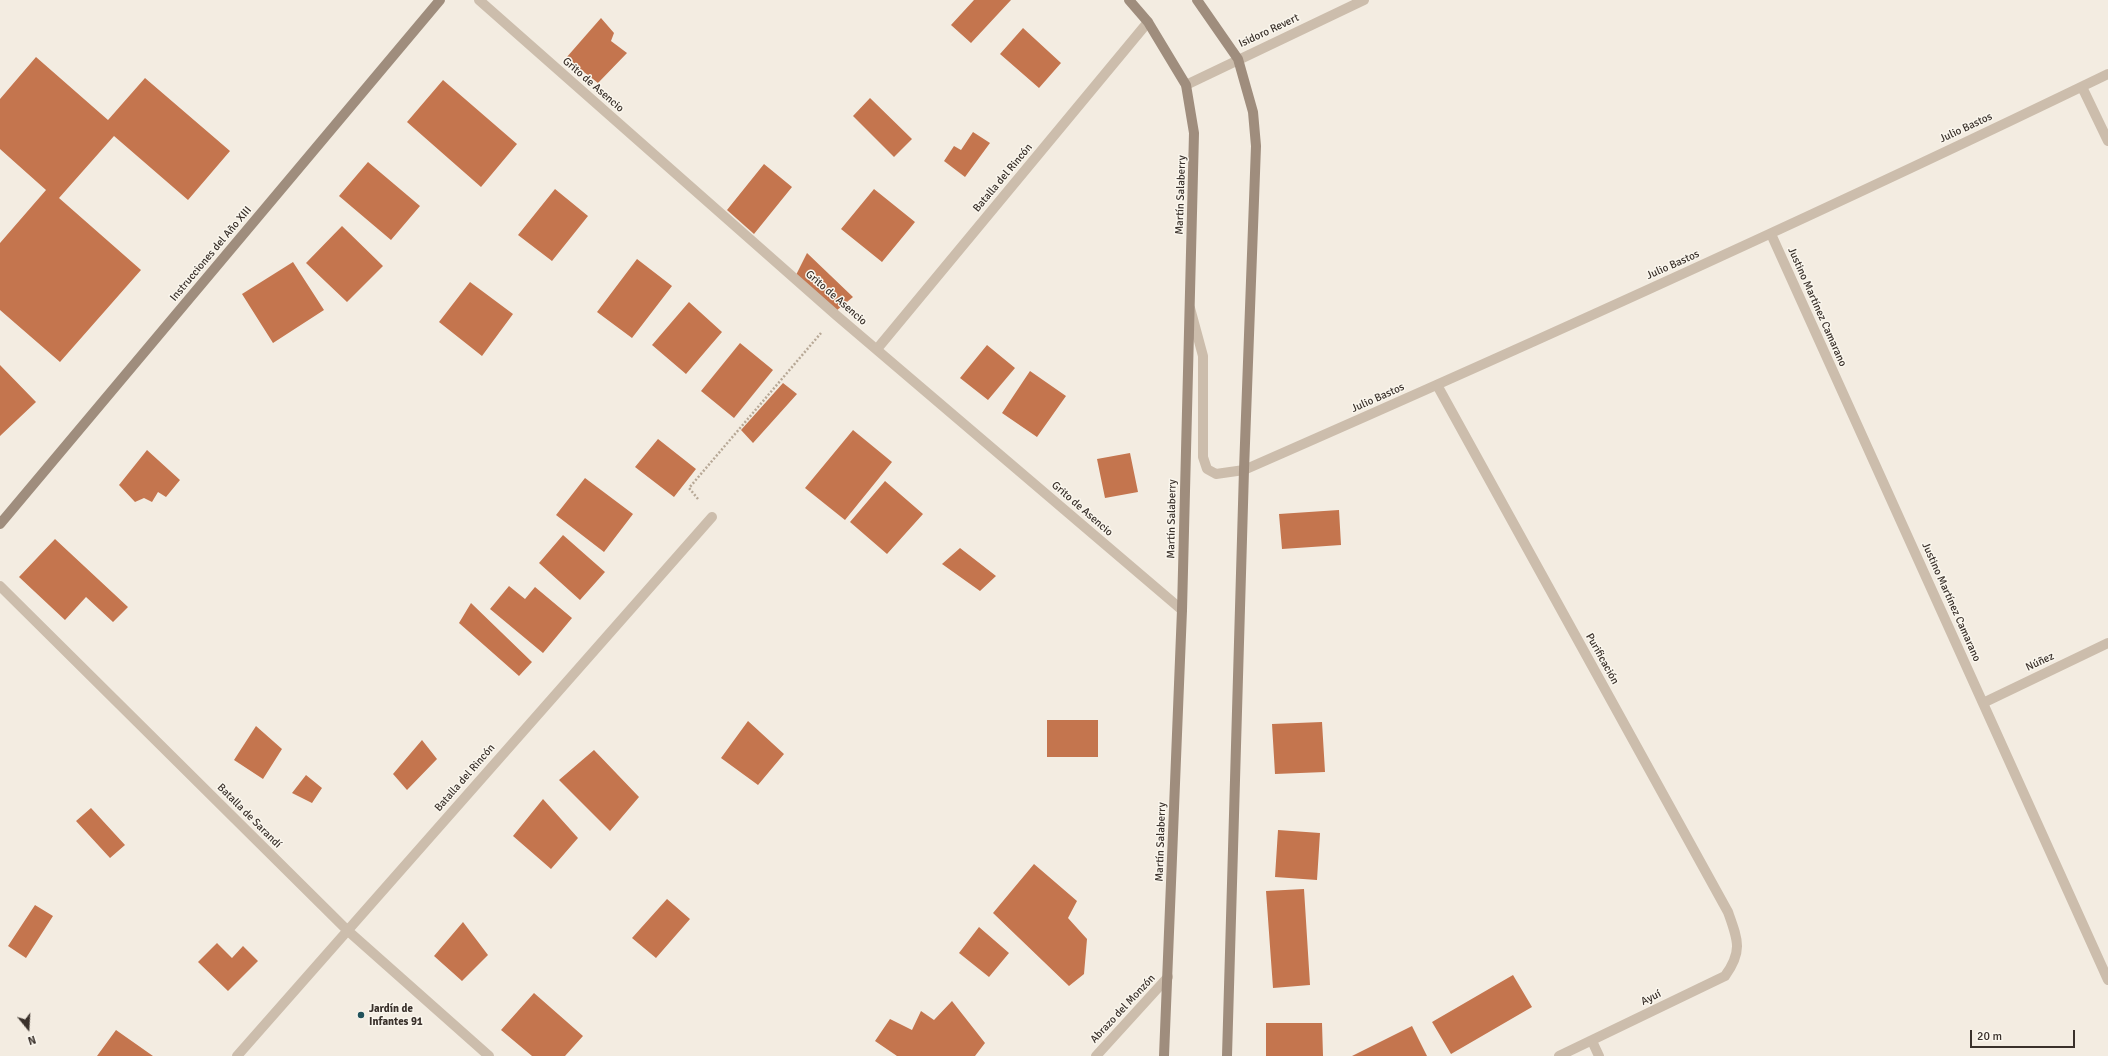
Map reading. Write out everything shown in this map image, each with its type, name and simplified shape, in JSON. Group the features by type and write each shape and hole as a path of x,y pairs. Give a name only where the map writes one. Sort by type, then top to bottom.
{"street":[{"name":"Instrucciones del Año XIII","path":"0,524 440,0"},
{"name":"Grito de Asencio","path":"479,0 836,315 1182,610"},
{"name":"Martín Salaberry","path":"1129,0 1148,22 1186,85 1194,133 1195,157 1189,305 1182,610 1164,1056"},
{"path":"1197,0 1238,59 1253,112 1256,146 1244,470 1227,1056"},
{"name":"Isidoro Revert","path":"1186,85 1364,0"},
{"name":"Batalla del Rincón","path":"877,349 1148,22"},
{"name":"Julio Bastos","path":"1189,305 1203,356 1204,457 1207,469 1216,474 1244,470 1437,385 1771,234 2108,74"},
{"path":"2082,87 2108,141"},
{"name":"Justino Martínez Camarano","path":"1771,234 2108,980"},
{"name":"Purificación","path":"1437,385 1728,912 1735,932 1738,947"},
{"name":"Batalla del Rincón","path":"237,1056 712,517"},
{"name":"Batalla de Sarandí","path":"0,586 347,930 489,1056"},
{"name":"Núñez","path":"1983,703 2108,643"},
{"name":"Ayuí","path":"1560,1056 1725,976 1735,962 1738,947"},
{"name":"Abrazo del Monzón","path":"1096,1056 1168,977"},
{"path":"1592,1041 1599,1056"}],"path":[{"path":"712,517 689,488 836,315"}],"building":[{"path":"974,0 1011,0 971,43 951,25"},
{"path":"601,18 614,33 611,41 627,53 598,83 566,58"},
{"path":"1023,28 1061,63 1039,88 1000,54"},
{"path":"36,57 108,120 145,78 230,151 188,200 114,136 59,198 141,270 60,362 0,310 0,243 46,190 0,149 0,99"},
{"path":"443,80 517,144 481,187 407,122"},
{"path":"870,98 912,139 894,157 853,116"},
{"path":"973,132 990,143 965,177 944,161 954,146 961,150"},
{"path":"368,162 420,206 391,240 339,196"},
{"path":"764,164 792,187 754,234 727,210"},
{"path":"555,189 588,216 552,261 518,235"},
{"path":"874,189 915,222 882,262 841,229"},
{"path":"342,226 383,266 347,302 306,263"},
{"path":"807,253 853,297 836,311 796,275"},
{"path":"637,259 672,286 632,338 597,312"},
{"path":"293,262 324,310 273,343 242,294"},
{"path":"470,282 513,314 482,356 439,322"},
{"path":"689,302 722,332 686,374 652,345"},
{"path":"740,343 773,370 734,418 701,391"},
{"path":"987,345 1015,368 988,400 960,378"},
{"path":"0,365 36,402 0,436"},
{"path":"1030,371 1066,396 1037,437 1002,413"},
{"path":"783,383 797,394 753,443 741,430"},
{"path":"853,430 892,462 845,520 805,488"},
{"path":"658,439 696,469 674,497 635,467"},
{"path":"147,450 180,480 166,497 158,492 152,502 144,498 135,502 119,485"},
{"path":"1130,453 1138,492 1105,498 1097,459"},
{"path":"585,478 633,514 604,552 556,515"},
{"path":"885,481 923,514 887,554 850,522"},
{"path":"1339,510 1341,545 1282,549 1279,514"},
{"path":"563,535 605,572 580,600 539,563"},
{"path":"55,539 128,607 113,622 86,597 65,620 19,577"},
{"path":"960,548 996,576 980,591 942,564"},
{"path":"509,586 525,599 535,587 572,618 543,653 490,609"},
{"path":"471,603 532,662 519,676 459,623"},
{"path":"1047,720 1098,720 1098,757 1047,757"},
{"path":"748,721 784,754 758,785 721,758"},
{"path":"1322,722 1325,772 1275,774 1272,724"},
{"path":"256,726 282,749 263,779 234,760"},
{"path":"422,740 437,759 407,790 393,774"},
{"path":"594,750 639,797 610,831 559,780"},
{"path":"306,775 322,788 312,803 292,793"},
{"path":"543,799 578,838 551,869 513,836"},
{"path":"91,808 125,845 110,858 76,821"},
{"path":"1278,830 1320,833 1317,880 1275,877"},
{"path":"1034,864 1077,901 1068,918 1087,939 1084,974 1069,986 993,913"},
{"path":"1304,889 1310,985 1273,988 1266,891"},
{"path":"667,899 690,919 656,958 632,938"},
{"path":"35,905 53,916 26,958 8,946"},
{"path":"463,922 488,955 462,981 434,956"},
{"path":"979,927 1009,953 989,977 959,953"},
{"path":"217,943 232,958 243,946 258,961 228,991 198,962"},
{"path":"1513,975 1532,1007 1451,1054 1432,1022"},
{"path":"534,993 583,1036 565,1056 532,1056 501,1030"},
{"path":"952,1001 985,1043 975,1056 897,1056 875,1041 890,1019 912,1030 921,1011 934,1020"},
{"path":"1266,1023 1322,1023 1323,1056 1266,1056"},
{"path":"1412,1026 1427,1056 1352,1056"},
{"path":"116,1030 153,1056 97,1056"}],"place":[{"name":"Jardín de Infantes 91","path":"361,1015"}]}
